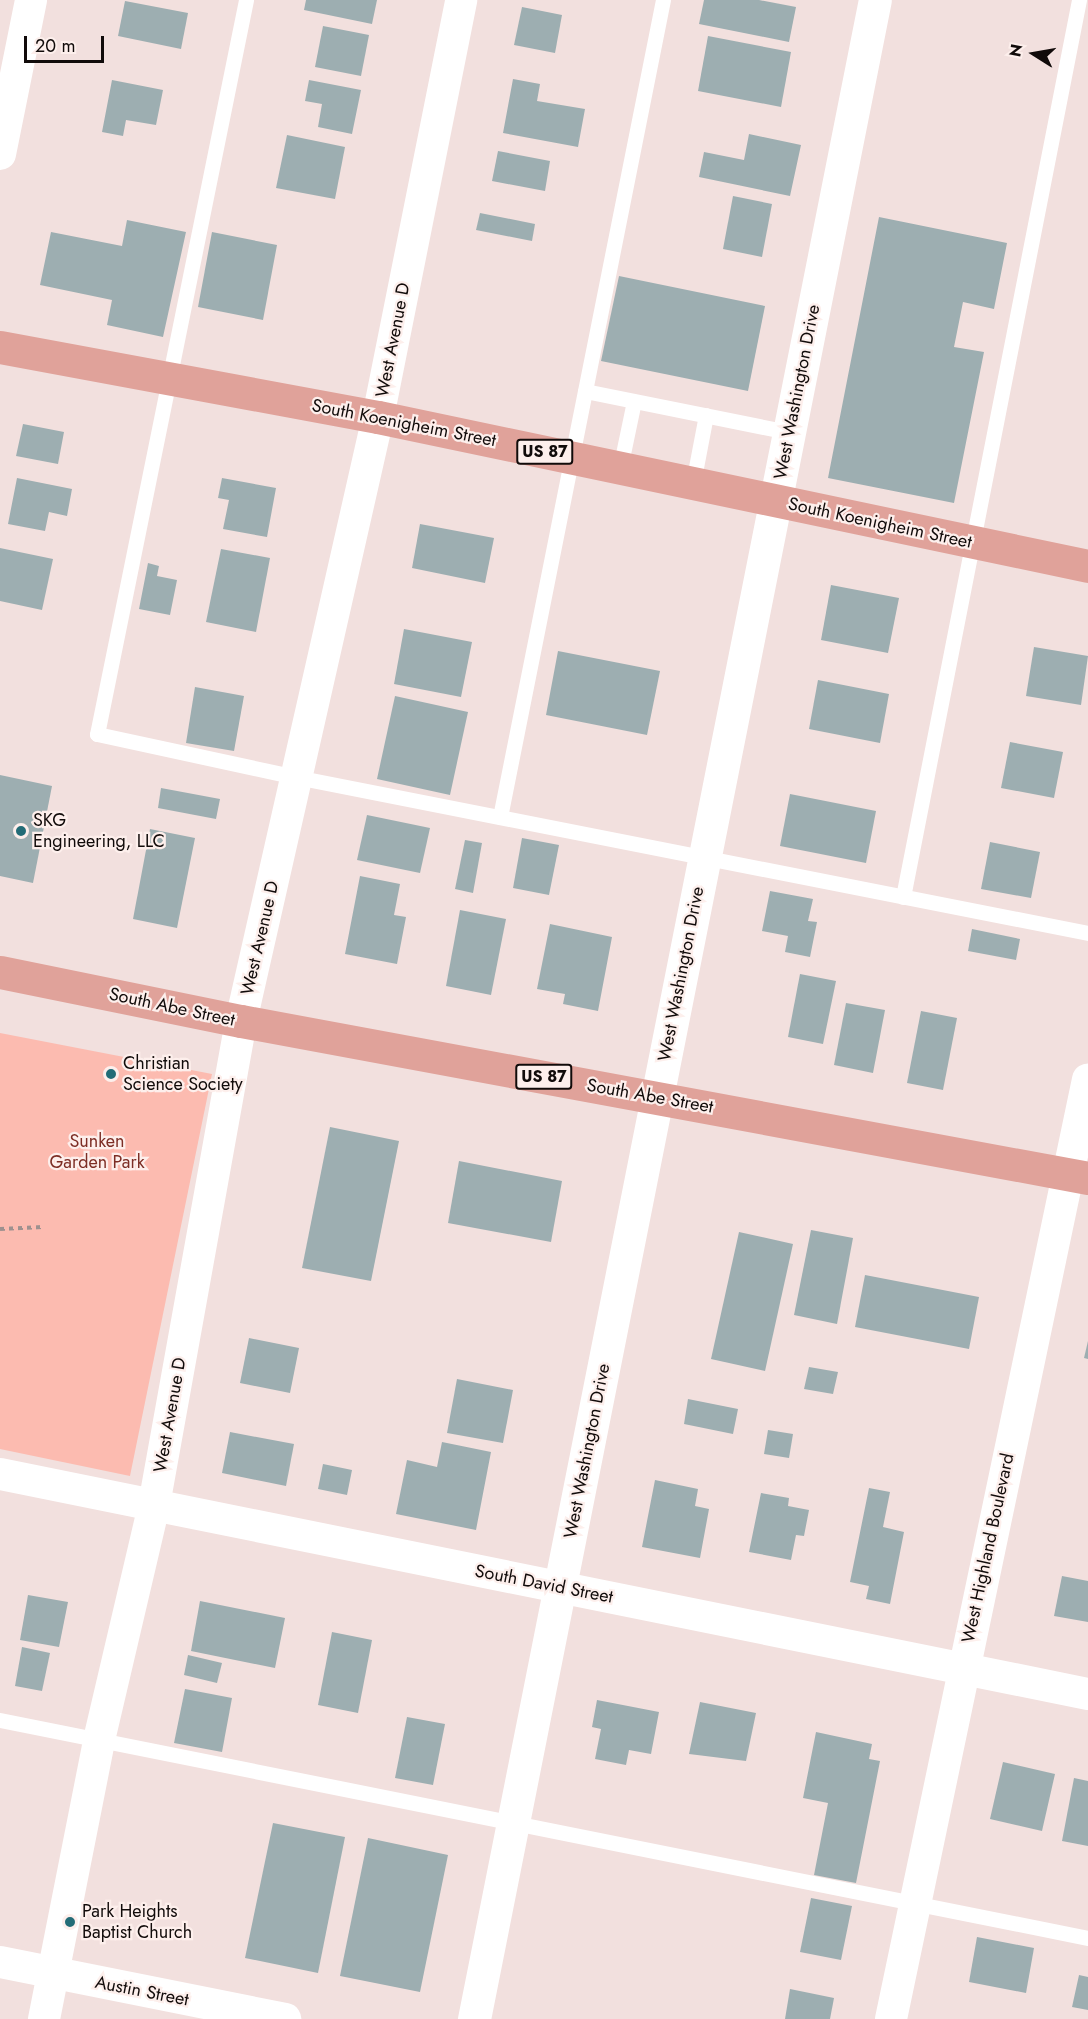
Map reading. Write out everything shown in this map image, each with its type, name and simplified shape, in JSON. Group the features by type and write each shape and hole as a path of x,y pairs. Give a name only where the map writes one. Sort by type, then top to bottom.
{"main road":[{"name":"South Koenigheim Street","path":"0,347 378,417 1088,566"},
{"name":"South Abe Street","path":"0,972 241,1021 1078,1176"}],"street":[{"path":"0,154 31,0"},
{"name":"West Avenue D","path":"44,2019 99,1740 154,1505 241,1021 378,417 461,0"},
{"name":"West Washington Drive","path":"474,2019 875,0"},
{"name":"West Highland Boulevard","path":"891,2019 962,1668 1078,1176 1088,1079"},
{"name":"South David Street","path":"0,1474 1088,1694"},
{"name":"Austin Street","path":"0,1962 285,2019"}],"lane":[{"path":"246,0 97,734 296,777 1088,933"},
{"path":"500,817 663,0"},
{"path":"903,897 1079,0"},
{"path":"585,391 789,432"},
{"path":"620,468 634,401"},
{"path":"693,483 706,415"},
{"path":"0,1720 1088,1938"}],"path":[{"path":"0,1229 43,1227"}],"green space":[{"name":"Sunken Garden Park","path":"0,1033 212,1074 130,1476 0,1449"}],"building":[{"path":"306,0 377,0 372,24 304,10"},
{"path":"704,0 759,0 796,7 789,42 699,24"},
{"path":"125,1 188,13 181,49 118,36"},
{"path":"522,7 562,15 555,53 514,45"},
{"path":"323,26 369,35 361,76 315,67"},
{"path":"708,36 791,52 781,107 698,91"},
{"path":"513,79 540,84 537,101 585,109 578,147 503,133"},
{"path":"112,80 163,90 156,125 126,120 123,136 102,132"},
{"path":"309,80 361,90 352,134 318,127 322,104 305,101"},
{"path":"749,134 801,145 790,196 699,177 704,152 744,160"},
{"path":"287,135 345,147 335,199 276,188"},
{"path":"498,151 550,161 545,191 492,181"},
{"path":"733,196 772,204 762,257 723,249"},
{"path":"480,213 535,224 532,241 476,230"},
{"path":"879,217 1007,243 994,309 963,302 954,347 984,352 954,503 828,478"},
{"path":"127,220 186,232 163,337 107,325 112,300 40,285 51,232 122,246"},
{"path":"212,232 277,245 263,320 198,307"},
{"path":"619,276 765,306 748,391 601,361"},
{"path":"23,424 64,432 58,464 16,456"},
{"path":"17,478 72,489 67,516 49,512 45,531 8,524"},
{"path":"222,478 276,488 267,537 223,529 229,500 218,498"},
{"path":"420,524 494,538 485,583 412,568"},
{"path":"0,548 53,559 42,610 0,601"},
{"path":"221,549 270,558 256,632 206,622"},
{"path":"148,563 159,566 157,576 177,580 170,615 139,609"},
{"path":"831,585 899,598 888,653 821,640"},
{"path":"404,629 472,642 461,697 394,684"},
{"path":"1034,647 1088,656 1081,705 1026,696"},
{"path":"558,651 660,671 647,735 546,715"},
{"path":"818,680 889,694 880,743 809,729"},
{"path":"195,687 244,696 234,751 186,743"},
{"path":"395,696 468,712 450,795 377,779"},
{"path":"1010,742 1063,752 1054,798 1001,788"},
{"name":"SKG Engineering, LLC","path":"0,775 52,786 33,883 0,876"},
{"path":"161,788 220,799 216,819 158,808"},
{"path":"790,794 876,811 866,863 780,846"},
{"path":"367,815 430,828 420,873 357,860"},
{"path":"150,829 195,838 177,928 133,919"},
{"path":"522,838 559,845 549,895 513,888"},
{"path":"465,840 482,843 473,893 455,889"},
{"path":"990,842 1040,852 1031,898 981,889"},
{"path":"360,876 400,884 394,915 406,917 397,964 345,954"},
{"path":"770,891 813,899 808,921 817,922 810,957 785,952 788,936 762,931"},
{"path":"460,910 506,919 491,995 446,986"},
{"path":"550,924 612,937 598,1011 563,1004 565,994 537,989"},
{"path":"972,929 1020,939 1016,960 968,951"},
{"path":"800,974 836,981 823,1044 788,1037"},
{"path":"846,1003 885,1010 873,1073 834,1065"},
{"path":"921,1011 957,1018 943,1090 907,1083"},
{"path":"330,1127 399,1141 371,1281 302,1268"},
{"path":"459,1161 562,1181 551,1242 448,1223"},
{"path":"811,1230 853,1238 837,1324 794,1315"},
{"path":"739,1232 793,1244 765,1371 711,1359"},
{"path":"865,1275 979,1297 969,1349 855,1327"},
{"path":"249,1338 299,1348 290,1393 240,1383"},
{"path":"1088,1341 1088,1359 1084,1358"},
{"path":"809,1367 838,1372 833,1394 804,1389"},
{"path":"457,1379 513,1390 503,1443 447,1433"},
{"path":"688,1399 738,1409 733,1434 684,1424"},
{"path":"768,1430 793,1434 789,1458 764,1454"},
{"path":"230,1432 294,1444 286,1486 222,1473"},
{"path":"442,1442 491,1452 476,1530 396,1514 407,1460 437,1467"},
{"path":"323,1464 352,1470 347,1495 318,1489"},
{"path":"655,1480 698,1489 695,1506 709,1509 700,1558 642,1547"},
{"path":"869,1488 890,1492 883,1527 904,1532 890,1604 866,1599 869,1586 850,1582"},
{"path":"761,1493 789,1498 788,1506 809,1510 804,1536 796,1535 791,1560 749,1552"},
{"path":"1062,1576 1088,1581 1088,1622 1054,1616"},
{"path":"28,1595 68,1602 59,1647 20,1640"},
{"path":"200,1601 285,1618 275,1668 191,1651"},
{"path":"332,1632 372,1640 358,1713 318,1705"},
{"path":"22,1647 50,1653 42,1691 15,1686"},
{"path":"188,1655 222,1663 217,1683 184,1675"},
{"path":"185,1689 232,1698 222,1752 174,1743"},
{"path":"597,1700 659,1712 651,1754 629,1750 626,1765 595,1759 601,1729 592,1727"},
{"path":"700,1702 756,1713 746,1761 689,1754"},
{"path":"407,1717 445,1724 433,1785 395,1778"},
{"path":"816,1732 872,1744 869,1759 880,1761 856,1883 814,1875 828,1803 803,1798"},
{"path":"1003,1762 1055,1774 1042,1831 990,1819"},
{"path":"1074,1778 1088,1781 1088,1846 1062,1841"},
{"path":"273,1823 345,1837 318,1973 245,1958"},
{"path":"368,1838 448,1855 420,1992 340,1976"},
{"path":"811,1898 852,1906 841,1960 800,1952"},
{"path":"977,1937 1034,1948 1026,1993 969,1982"},
{"path":"1079,1975 1088,1977 1088,2010 1072,2007"},
{"path":"790,1989 834,1998 830,2019 785,2019"}],"place":[{"name":"SKG Engineering, LLC","path":"21,831"},
{"name":"Christian Science Society","path":"111,1074"},
{"name":"Park Heights Baptist Church","path":"70,1922"}]}
